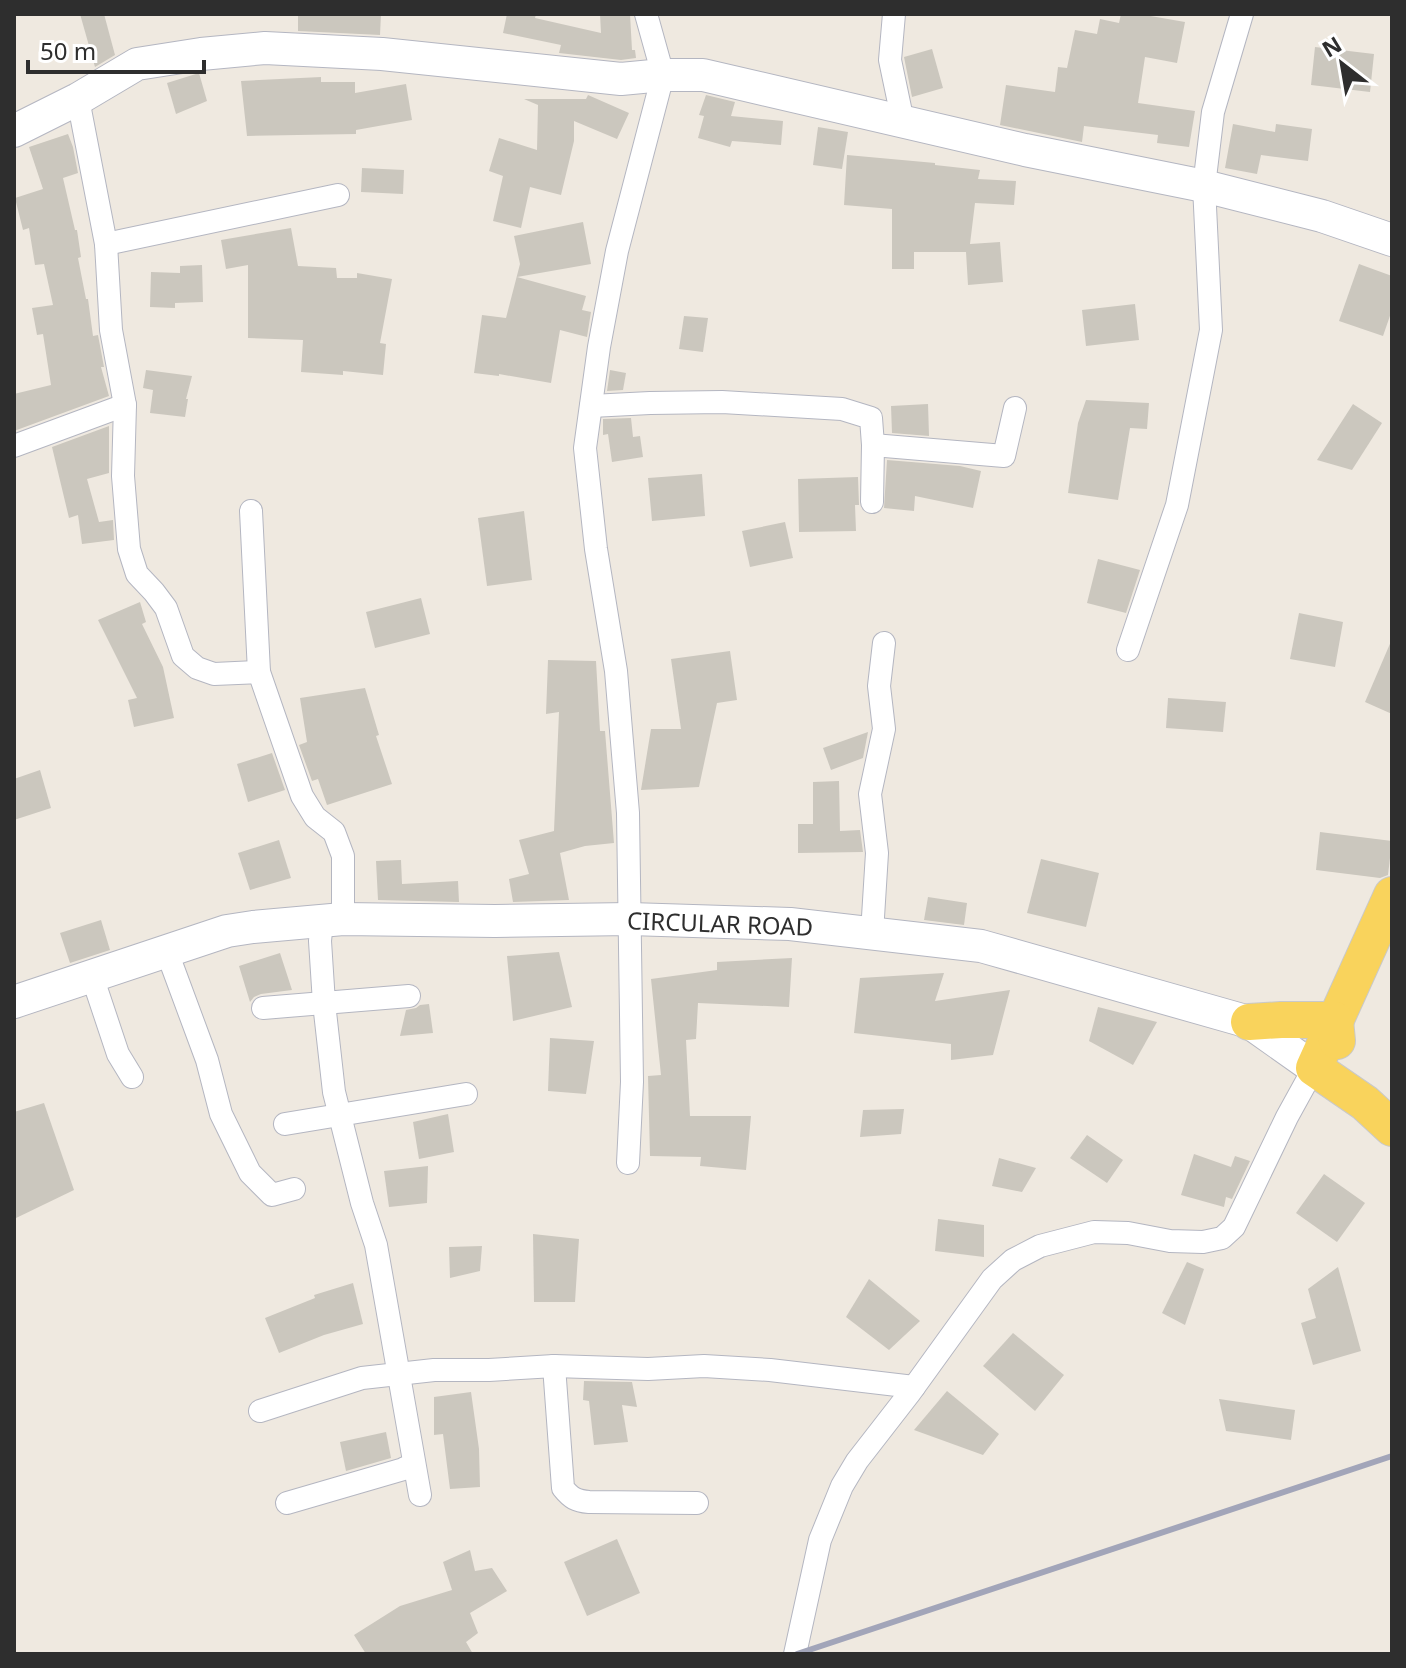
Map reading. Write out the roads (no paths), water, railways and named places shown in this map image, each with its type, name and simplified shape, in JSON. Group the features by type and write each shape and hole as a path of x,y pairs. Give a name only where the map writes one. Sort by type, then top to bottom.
{"main road":[{"path":"1314,1068 1392,895"},
{"path":"1249,1022 1335,1020"},
{"path":"1335,1020 1345,1071 1365,1103"},
{"name":"CIRCULAR ROAD","path":"1314,1068 1365,1103 1392,1128"}],"street":[{"path":"628,1163 632,1082 628,813 616,671 596,549 585,448 617,251 663,75 646,14"},
{"path":"894,14 890,60 903,122"},
{"path":"1128,650 1177,505 1211,330 1204,186 1213,112 1242,14"},
{"path":"14,131 78,99 137,64 265,48 382,54 621,79 703,75 1097,166 1204,186 1322,216 1392,240"},
{"path":"78,99 106,244 111,330 125,405 123,476 129,549 137,574 166,608 183,656 197,668 214,674 259,672"},
{"path":"106,244 338,195"},
{"path":"591,406 722,402 842,409 871,418 872,502"},
{"path":"14,446 125,405"},
{"path":"873,445 1004,456 1015,408"},
{"path":"251,511 259,672 302,796 315,817 334,832 343,856 333,920 320,941 330,1068 338,1115 376,1245 398,1373 409,1467 420,1495"},
{"path":"872,933 877,853 870,794 884,729 879,686 884,643"},
{"name":"CIRCULAR ROAD","path":"14,1002 227,931 253,927 333,920 630,919 790,924 981,946 1249,1022 1314,1068"},
{"path":"167,952 207,1060 221,1114 250,1173 272,1195 294,1189"},
{"path":"92,976 118,1054 132,1077"},
{"path":"263,1008 409,996"},
{"path":"795,1654 820,1540 842,1486 857,1461 992,1279 1013,1260 1040,1246 1094,1232 1128,1233 1170,1241 1203,1242 1222,1238 1234,1227 1314,1068"},
{"path":"285,1124 466,1094"},
{"path":"554,1366 563,1488 569,1495 576,1501 589,1502 697,1503"},
{"path":"260,1411 362,1378 434,1370 704,1366 914,1387"},
{"path":"287,1503 409,1467"}],"railway":[{"path":"797,1654 1392,1456"}]}
